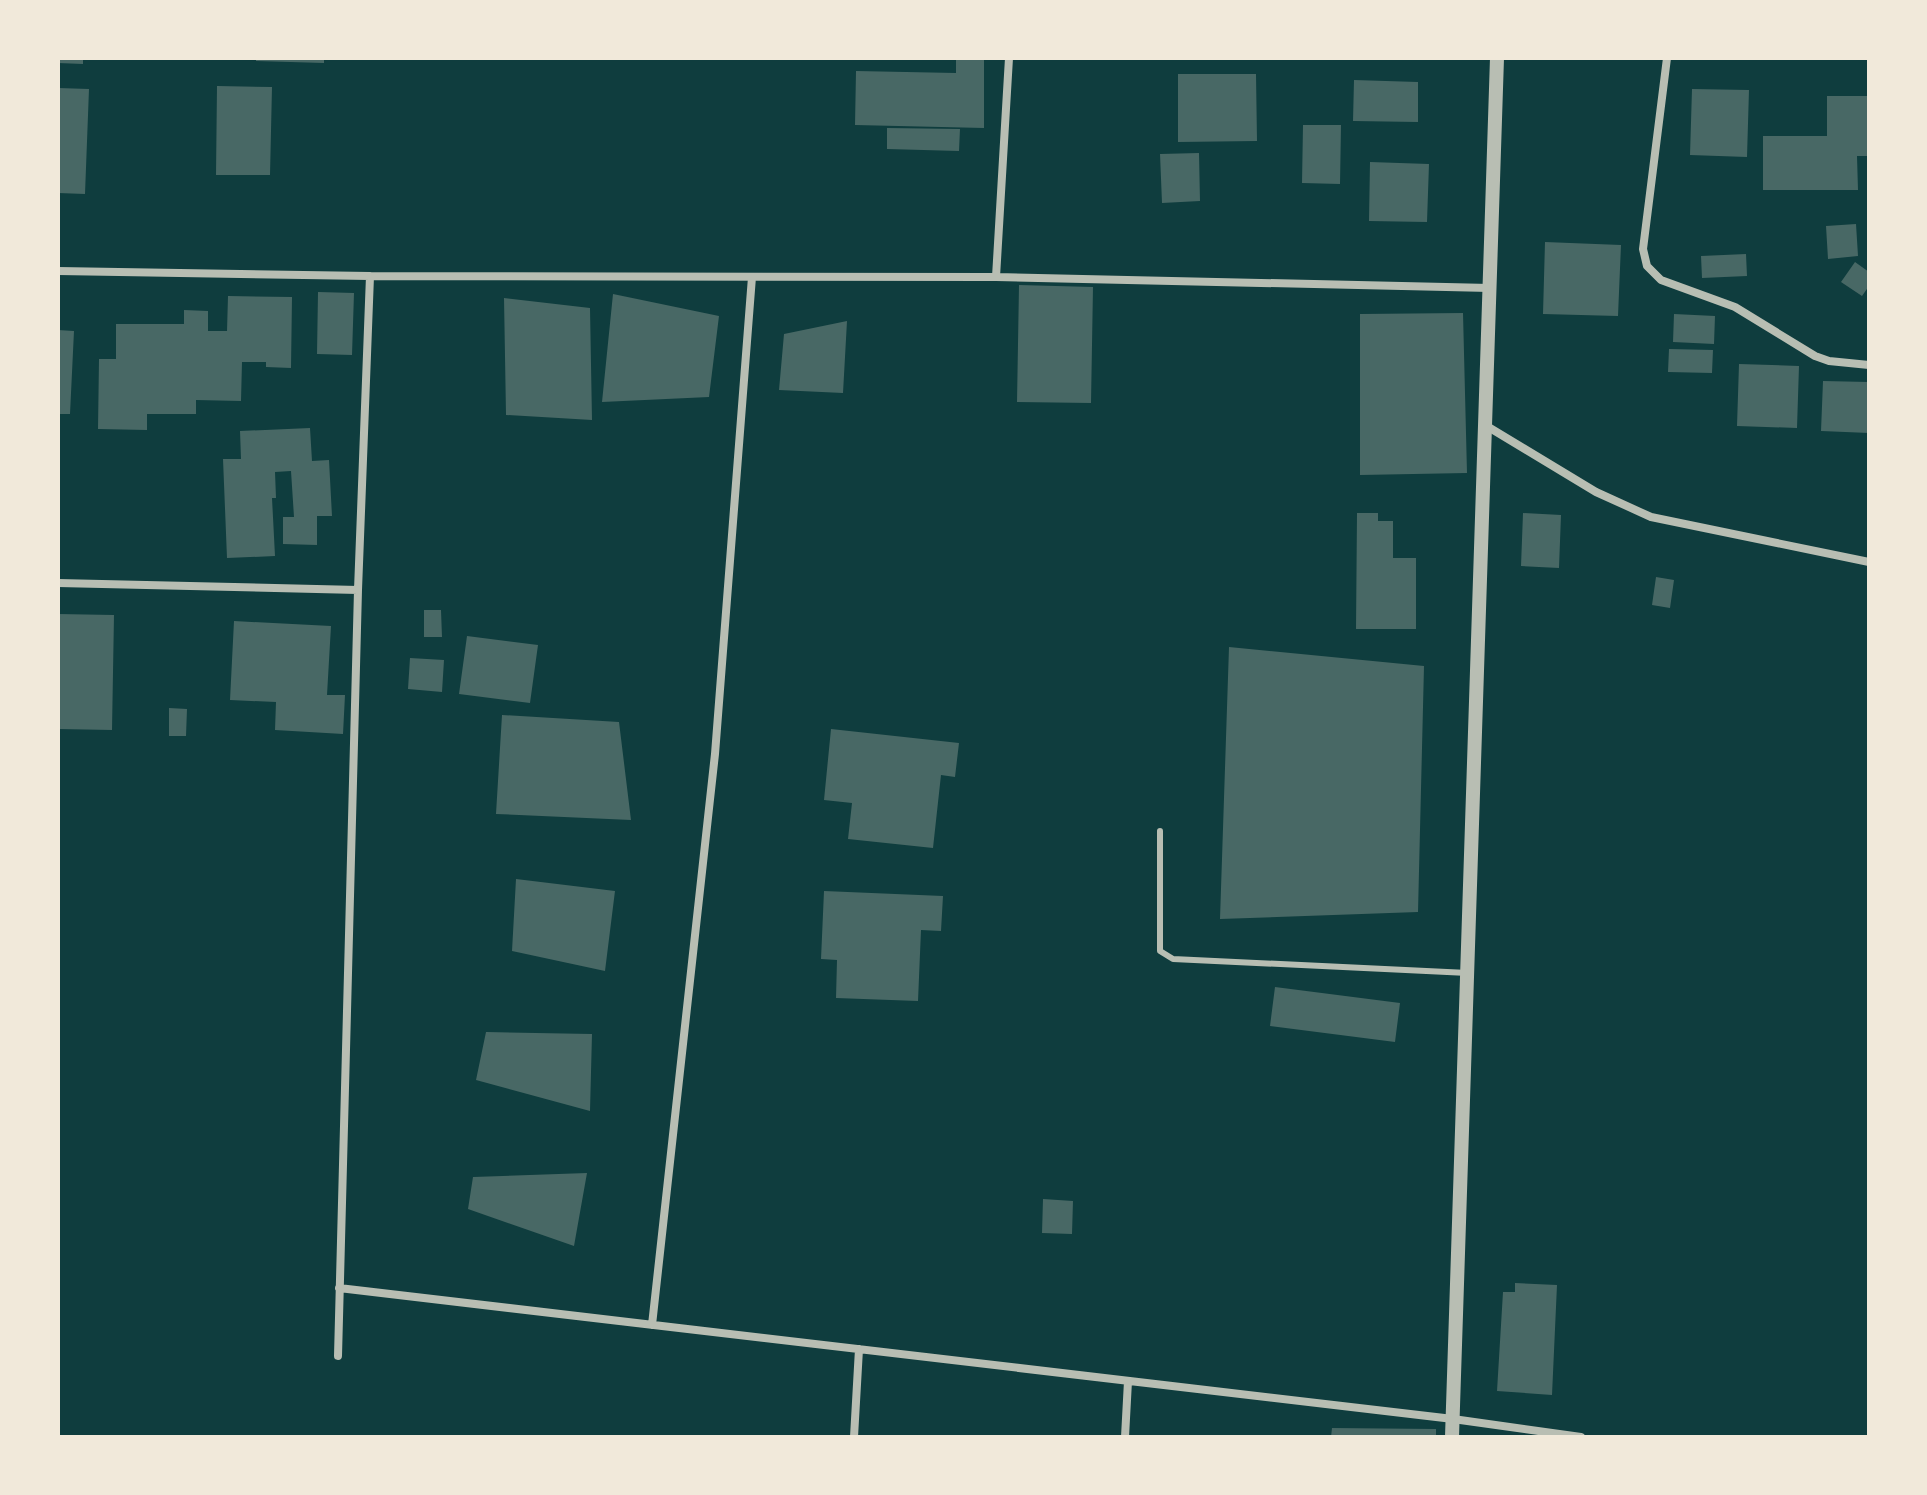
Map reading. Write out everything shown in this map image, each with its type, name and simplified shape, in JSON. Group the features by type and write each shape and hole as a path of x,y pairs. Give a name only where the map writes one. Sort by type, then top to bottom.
{"street":[{"path":"996,277 1009,58"},
{"path":"1452,1437 1497,58"},
{"path":"1667,58 1643,249 1647,266 1661,280 1735,307 1815,356 1829,361 1869,365"},
{"path":"58,271 370,276 996,277 1490,288"},
{"path":"338,1356 358,590 370,276"},
{"path":"652,1325 715,754 752,277"},
{"path":"1485,425 1596,492 1651,517 1869,562"},
{"path":"58,583 358,590"},
{"path":"339,1288 1453,1419 1581,1437"},
{"path":"854,1437 859,1349"},
{"path":"1125,1437 1128,1381"}],"lane":[{"path":"1160,831 1160,951 1173,959 1468,973"}],"building":[{"path":"58,58 83,58 83,64 58,63"},
{"path":"256,58 324,58 324,63 256,61"},
{"path":"956,58 984,58 984,128 855,125 856,71 956,73"},
{"path":"1178,74 1256,74 1257,141 1178,142"},
{"path":"1354,80 1418,82 1418,122 1353,121"},
{"path":"217,86 272,87 270,175 216,175"},
{"path":"58,88 89,89 85,194 58,193"},
{"path":"1692,89 1749,90 1747,157 1690,155"},
{"path":"1827,96 1869,96 1869,156 1857,156 1858,190 1763,190 1763,136 1827,136"},
{"path":"1303,125 1341,125 1340,184 1302,183"},
{"path":"887,128 960,129 959,151 887,149"},
{"path":"1199,153 1200,201 1162,203 1160,154"},
{"path":"1370,162 1429,164 1427,222 1369,221"},
{"path":"1856,224 1858,256 1828,259 1826,226"},
{"path":"1545,242 1621,245 1618,316 1543,314"},
{"path":"1746,254 1747,276 1702,278 1701,256"},
{"path":"1855,262 1869,272 1869,286 1862,296 1841,282"},
{"path":"1019,285 1093,287 1091,403 1017,402"},
{"path":"318,292 354,293 352,355 317,354"},
{"path":"613,294 719,316 709,397 602,402"},
{"path":"228,296 292,297 291,368 266,367 266,362 242,362 241,401 196,400 196,414 147,414 147,430 98,429 99,359 116,359 116,324 184,324 184,310 208,311 208,331 227,331"},
{"path":"504,298 590,308 592,420 506,415"},
{"path":"1463,313 1467,473 1360,475 1360,314"},
{"path":"1674,314 1715,316 1714,344 1673,342"},
{"path":"847,321 843,393 779,390 784,334"},
{"path":"58,330 74,331 70,414 58,414"},
{"path":"1669,349 1713,350 1712,373 1668,372"},
{"path":"1739,364 1799,366 1797,428 1737,426"},
{"path":"1823,381 1869,382 1869,433 1821,431"},
{"path":"310,428 312,461 329,460 332,516 317,516 317,545 283,544 283,517 294,517 291,471 275,472 276,498 272,498 275,556 227,558 223,459 241,459 240,431"},
{"path":"1357,513 1378,513 1378,521 1393,521 1393,558 1416,558 1416,629 1356,629"},
{"path":"1523,513 1561,515 1559,568 1521,566"},
{"path":"1656,577 1674,580 1670,608 1652,605"},
{"path":"424,610 441,610 442,637 424,637"},
{"path":"58,614 114,615 112,730 58,729"},
{"path":"234,621 331,626 327,695 345,695 343,734 275,730 276,702 230,700"},
{"path":"467,636 538,645 530,703 459,694"},
{"path":"1229,647 1424,666 1418,912 1220,919"},
{"path":"410,658 444,660 442,692 408,689"},
{"path":"169,708 187,709 186,736 169,736"},
{"path":"502,715 619,722 631,820 496,814"},
{"path":"831,729 959,743 955,777 941,775 933,848 848,839 852,803 824,800"},
{"path":"516,879 615,891 605,971 512,951"},
{"path":"824,891 943,896 941,931 921,930 918,1001 836,998 837,960 821,959"},
{"path":"1275,987 1400,1003 1395,1042 1270,1026"},
{"path":"486,1032 592,1034 590,1111 476,1080"},
{"path":"587,1173 574,1246 468,1209 473,1177"},
{"path":"1043,1199 1073,1201 1072,1234 1042,1233"},
{"path":"1515,1283 1557,1285 1552,1395 1497,1391 1503,1292 1515,1292"},
{"path":"1332,1428 1436,1429 1436,1437 1331,1437"}]}
